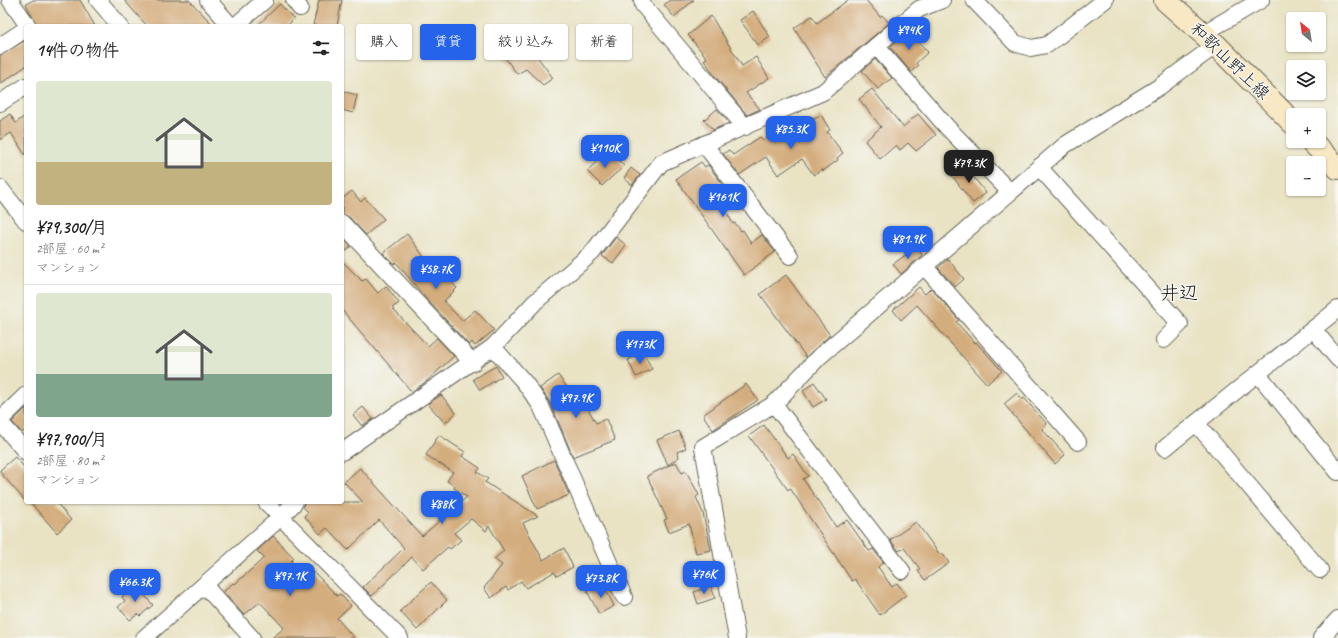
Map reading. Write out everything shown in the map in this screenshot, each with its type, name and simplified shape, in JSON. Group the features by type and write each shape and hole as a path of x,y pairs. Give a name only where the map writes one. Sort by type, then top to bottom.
{"main road":[{"name":"和歌山野上線","path":"1165,0 1209,40 1286,116"},
{"path":"1318,148 1338,168"}],"street":[{"path":"98,0 118,24"},
{"path":"208,0 229,24"},
{"path":"237,24 265,0"},
{"path":"642,0 643,5 745,127"},
{"path":"344,451 473,363 494,347 535,302 592,253 662,163 823,92 919,9 942,0"},
{"path":"974,0 1015,43 1031,48 1047,45 1105,0"},
{"path":"737,638 703,447 774,404 819,357 1065,145 1159,87 1209,40 1262,0"},
{"path":"12,1 27,24"},
{"path":"0,46 24,30"},
{"path":"876,46 947,127 1010,192"},
{"path":"0,103 24,87"},
{"path":"704,144 790,256"},
{"path":"1040,167 1180,324 1164,340"},
{"path":"2,196 24,220"},
{"path":"344,225 473,363"},
{"path":"924,266 1078,442"},
{"path":"1165,448 1338,309"},
{"path":"1314,329 1338,359"},
{"path":"494,347 525,383 541,406 624,597"},
{"path":"1258,374 1338,472"},
{"path":"24,397 0,421 24,450"},
{"path":"774,404 902,571"},
{"path":"1196,423 1320,570"},
{"path":"268,504 400,638"},
{"path":"144,638 293,504"},
{"path":"204,585 252,638"},
{"path":"1321,638 1338,619"}],"building":[{"path":"33,0 80,0 94,24 36,24 26,4"},
{"path":"124,0 189,0 212,24 145,24"},
{"path":"319,0 342,0 337,24 313,24"},
{"path":"670,0 694,0 674,17 664,5"},
{"path":"848,0 866,0 880,17 882,15 889,23 825,77 794,28 812,16 817,23"},
{"path":"280,4 294,19 289,24 259,24"},
{"path":"753,11 770,37 758,45 740,20"},
{"path":"711,16 742,66 756,57 769,78 746,93 760,109 747,115 714,75 704,60 707,58 688,35"},
{"path":"911,34 928,52 916,63 918,66 911,72 890,47 901,37 903,40"},
{"path":"24,41 24,67 0,84 0,55"},
{"path":"875,59 892,78 878,89 862,71"},
{"path":"507,60 540,60 553,78 543,85 526,69 517,74"},
{"path":"872,89 903,127 918,114 936,135 916,151 908,143 900,150 896,145 880,159 865,141 881,127 859,99"},
{"path":"344,92 357,95 353,113 344,111"},
{"path":"717,109 729,123 713,130 704,120"},
{"path":"10,114 16,123 24,117 24,153 11,133 0,140 0,121"},
{"path":"821,115 830,130 827,132 843,153 837,158 838,160 823,171 822,169 814,175 802,159 778,175 766,157 739,175 723,154 729,150 733,155 760,137 763,140 770,136 775,143 800,123 802,127"},
{"path":"610,152 624,166 602,186 587,171 604,155 605,156"},
{"path":"701,162 705,167 708,165 724,186 719,190 722,193 718,196 733,224 735,223 741,231 743,230 751,243 762,235 775,252 744,275 676,179"},
{"path":"965,166 986,193 973,203 952,176"},
{"path":"631,168 640,175 632,185 624,178"},
{"path":"352,191 361,202 365,198 384,219 366,235 349,217 344,215 344,197"},
{"path":"407,234 440,278 444,274 457,288 444,301 462,321 475,310 494,330 475,346 472,342 469,345 422,294 396,262 394,264 383,253"},
{"path":"616,237 626,245 613,263 602,256"},
{"path":"344,239 351,247 344,252"},
{"path":"917,247 922,255 901,274 893,264"},
{"path":"948,259 964,279 955,287 938,268"},
{"path":"344,263 362,281 366,279 378,293 386,286 399,303 392,308 428,346 437,338 454,356 428,380 411,391 344,312"},
{"path":"786,275 830,335 806,357 760,294"},
{"path":"919,287 925,294 931,288 959,320 956,322 1002,371 987,384 917,305 901,320 893,310"},
{"path":"643,352 652,369 636,377 628,360"},
{"path":"496,366 502,376 480,390 473,379"},
{"path":"558,375 571,393 577,389 596,423 606,419 615,440 573,457 550,402 540,388"},
{"path":"814,382 826,399 813,407 803,391"},
{"path":"746,384 758,400 713,430 703,415"},
{"path":"1017,393 1022,400 1024,398 1047,424 1042,429 1065,455 1055,464 1004,404"},
{"path":"441,395 456,413 445,423 428,404"},
{"path":"363,407 373,419 362,426 353,415"},
{"path":"24,410 24,431 22,433 12,422"},
{"path":"764,425 788,458 793,454 808,476 803,479 836,527 847,520 869,551 873,549 883,562 878,567 892,587 897,583 906,595 880,615 855,579 852,581 790,488 788,490 749,436"},
{"path":"679,431 686,448 677,452 679,457 668,465 657,440"},
{"path":"439,435 465,452 462,456 480,468 477,472 488,479 485,482 538,516 523,523 543,560 564,548 573,567 557,576 554,572 526,588 521,581 508,590 506,587 491,598 484,588 502,565 494,559 504,551 489,526 486,531 471,519 454,533 461,540 450,549 448,547 423,569 412,557 372,596 363,587 404,548 379,520 348,550 327,528 320,534 304,516 308,512 303,507 304,504 344,504 344,502 363,502 344,482 360,468 422,536 467,497 447,481 453,472 426,455"},
{"path":"15,457 24,467 24,500 0,472 0,470"},
{"path":"554,460 569,495 537,509 522,476"},
{"path":"676,462 682,473 686,471 699,495 696,497 703,513 711,550 696,553 689,524 669,532 664,520 667,519 647,476"},
{"path":"32,504 58,504 71,520 57,533"},
{"path":"916,522 940,555 942,553 949,563 925,580 918,571 920,569 904,548 899,551 890,540"},
{"path":"273,536 294,558 291,561 307,578 314,572 337,596 340,594 351,606 337,618 354,638 272,638 284,628 260,602 244,615 223,592 233,583 235,584 264,558 257,551"},
{"path":"431,582 447,600 417,630 400,611"},
{"path":"603,584 614,606 599,614 587,591"},
{"path":"136,585 153,605 140,616 138,614 130,620 118,607 125,601 122,597"},
{"path":"711,586 715,598 698,604 694,592"}],"district":[{"name":"井辺","path":"1179,293"}]}
